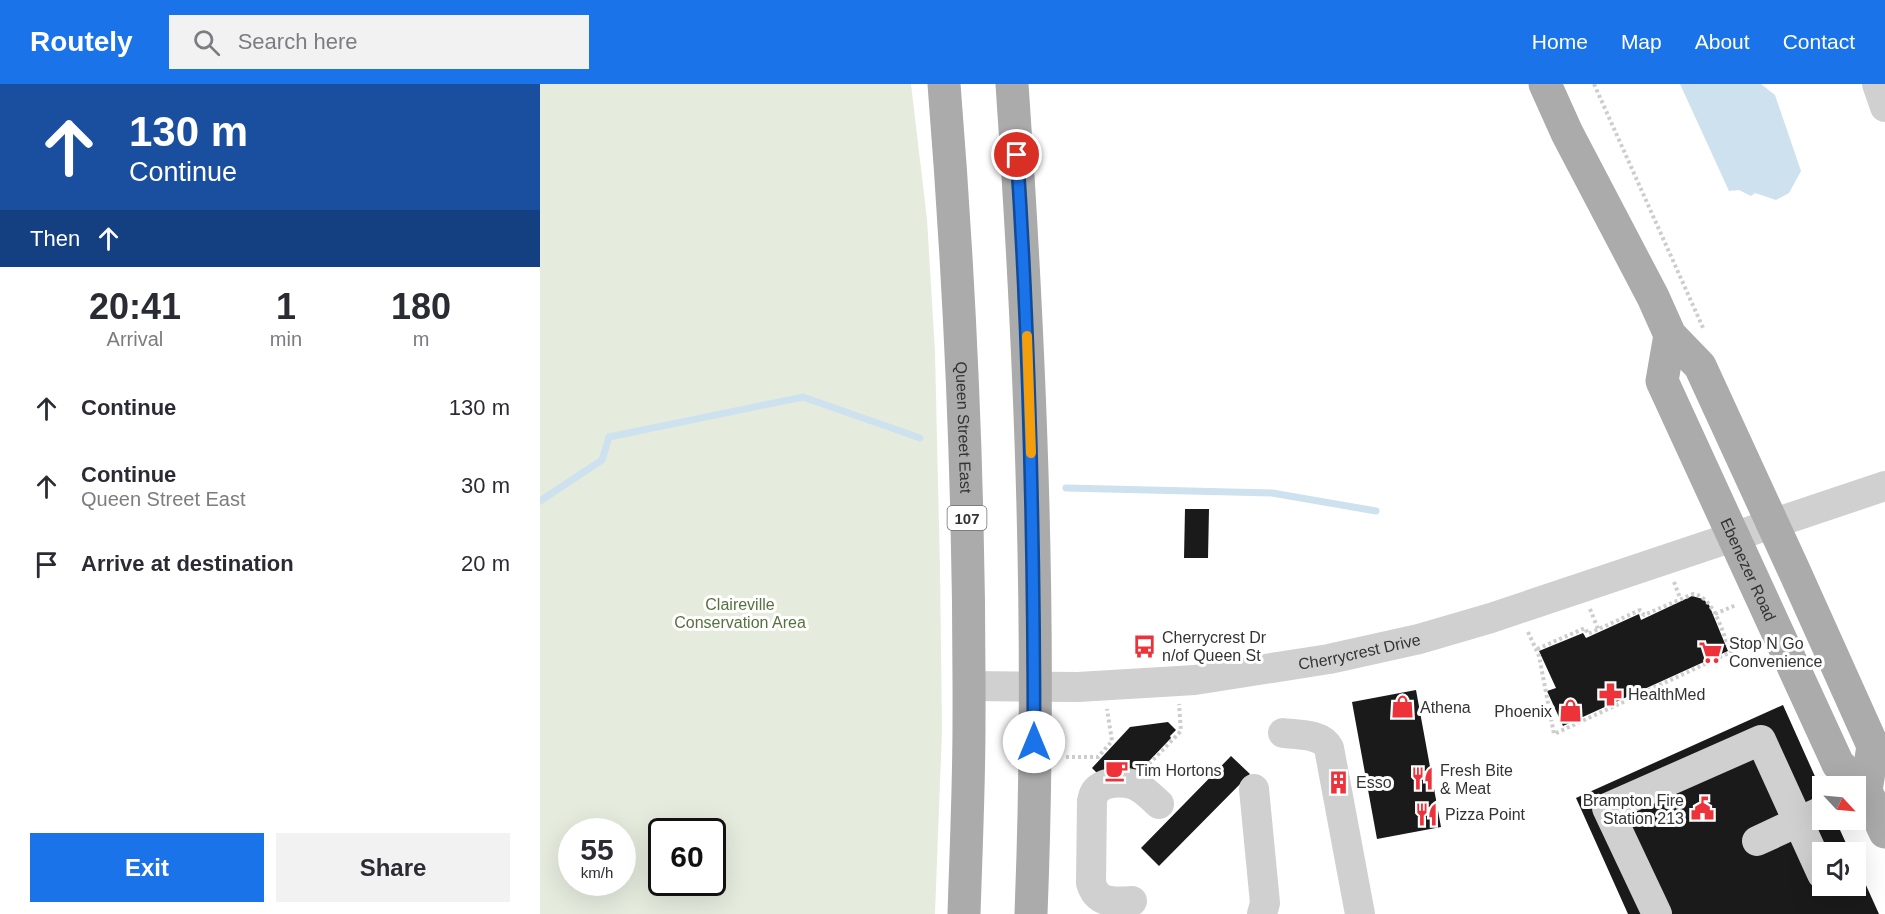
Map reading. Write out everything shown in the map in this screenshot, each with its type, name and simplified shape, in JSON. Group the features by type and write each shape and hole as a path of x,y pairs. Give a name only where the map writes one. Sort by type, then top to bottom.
{"main road":[{"name":"Queen Street East","path":"944,84 962,350 967,487 969,686 964,914"},
{"path":"1012,84 1022,226 1033,503 1034,687 1031,914"},
{"path":"1545,84 1567,133 1670,334 1700,366 1873,746 1866,776"},
{"name":"Ebenezer Road","path":"1670,334 1662,381 1838,764 1847,776"},
{"name":"Ebenezer Road","path":"1866,802 1885,832"}],"street":[{"path":"1877,84 1885,107"},
{"name":"Cherrycrest Drive","path":"969,686 1078,687 1195,680 1340,657 1419,639 1491,618 1885,486"},
{"path":"1283,733 1320,739 1326,742 1329,748 1360,914"},
{"path":"1657,914 1607,808 1761,740 1811,817 1817,842"},
{"path":"1137,908 1100,898 1093,892 1090,883 1092,801 1095,792 1111,783 1132,784 1140,787 1159,804"},
{"path":"1254,789 1266,903 1262,914"},
{"path":"1757,841 1811,817"}],"path":[{"path":"1594,84 1709,339"},
{"path":"1674,581 1680,598"},
{"path":"1527,629 1537,650 1554,734 1731,652 1710,603 1699,594 1689,594 1644,615 1640,610 1588,634 1585,628 1537,650"},
{"path":"1714,615 1739,604"},
{"path":"1590,608 1598,629"},
{"path":"1145,768 1181,731 1179,703"},
{"path":"1066,757 1098,757 1112,741 1107,709"}],"green space":[{"name":"Claireville Conservation Area","path":"540,84 911,84 927,219 935,352 942,731 935,914 540,914"}],"water":[{"path":"1680,84 1761,84 1775,95 1801,171 1789,193 1776,200 1755,193 1751,196 1739,190 1729,191"}],"building":[{"path":"1185,509 1209,509 1208,558 1184,558"},
{"path":"1692,596 1703,599 1709,605 1728,651 1563,726 1547,691 1556,688 1539,651 1583,633 1586,638 1639,614 1641,620"},
{"path":"1416,690 1441,827 1377,839 1352,702"},
{"name":"Brampton Fire Station 213","path":"1783,705 1815,776 1812,776 1812,830 1840,830 1845,842 1812,842 1812,896 1866,896 1866,885 1879,914 1628,914 1576,798"},
{"path":"1168,722 1176,730 1170,736 1171,738 1133,778 1101,777 1092,768 1130,727"},
{"path":"1231,756 1250,774 1159,866 1141,848"}],"waterway":[{"path":"540,501 602,460 609,437 803,397 920,438"},
{"path":"1066,488 1272,493 1376,511"}],"slow traffic":[{"path":"1027,336 1031,453"}],"place":[{"name":"Cherrycrest Dr n/of Queen St","path":"1144,646"},
{"name":"Stop N Go Convenience","path":"1711,652"},
{"name":"HealthMed","path":"1610,694"},
{"name":"Athena","path":"1402,707"},
{"name":"Phoenix","path":"1570,711"},
{"name":"Tim Hortons","path":"1117,770"},
{"name":"Fresh Bite & Meat","path":"1422,779"},
{"name":"Esso","path":"1338,782"},
{"name":"Brampton Fire Station 213","path":"1702,809"},
{"name":"Pizza Point","path":"1427,814"}],"route":[{"path":"1017,155 1033,503 1034,742"}]}
